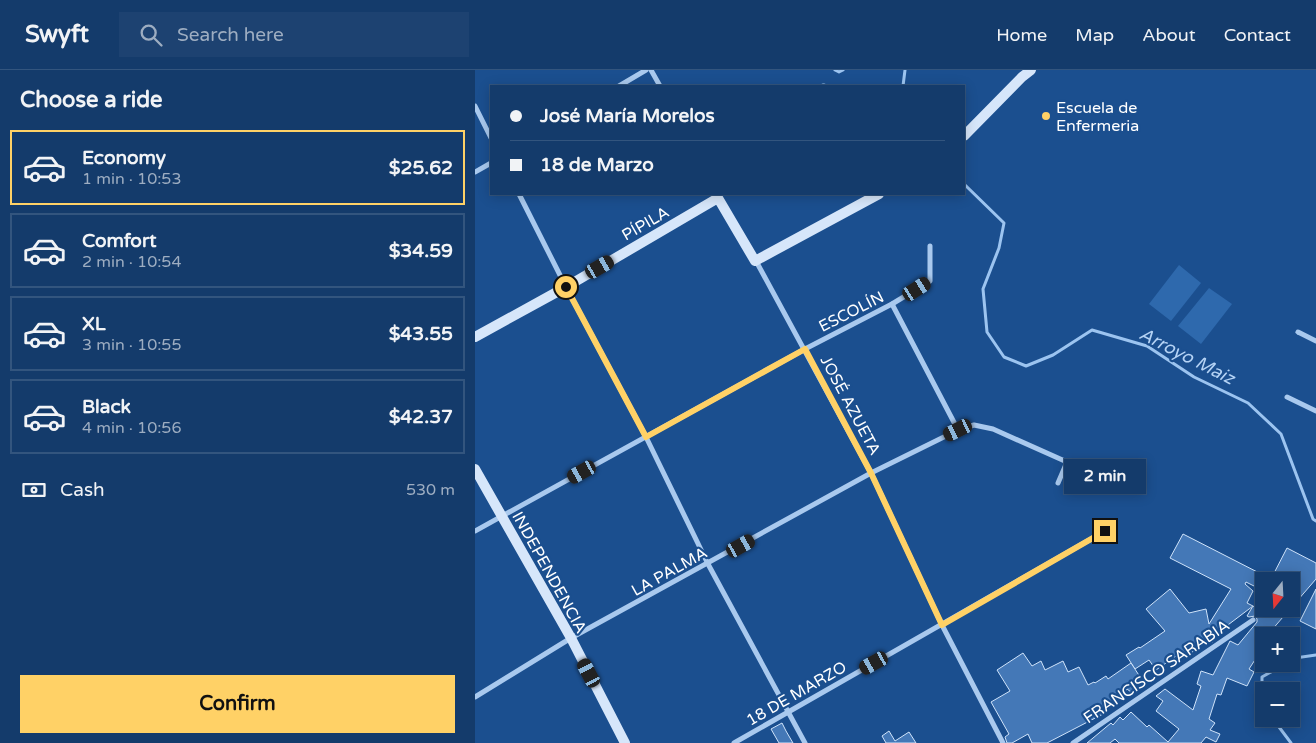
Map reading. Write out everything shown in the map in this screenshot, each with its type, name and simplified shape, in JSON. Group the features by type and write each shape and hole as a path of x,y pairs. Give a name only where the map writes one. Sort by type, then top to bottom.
{"main road":[{"path":"965,135 1019,73 1031,70"},
{"name":"PÍPILA","path":"475,337 566,287 720,195"},
{"name":"JOSÉ AZUETA","path":"720,195 755,261"},
{"path":"755,261 877,195"},
{"name":"INDEPENDENCIA","path":"475,469 571,638 625,743"}],"street":[{"path":"621,85 647,70"},
{"path":"651,70 659,85"},
{"path":"475,106 490,136"},
{"path":"475,172 490,164"},
{"path":"520,195 646,437 709,564 805,743"},
{"name":"ESCOLÍN","path":"475,531 805,349 892,304 930,281 930,246"},
{"name":"JOSÉ AZUETA","path":"755,261 805,349 871,473 942,625 1003,743"},
{"path":"892,304 958,430"},
{"path":"1298,332 1316,341"},
{"path":"1287,397 1316,411"},
{"name":"LA PALMA","path":"475,697 571,638 709,564 871,473 958,430 974,425 993,430 1067,462 1059,483"},
{"name":"18 DE MARZO","path":"733,743 1105,531"},
{"name":"FRANCISCO SARABIA","path":"1073,743 1253,620"},
{"path":"1082,737 1087,743"}],"shaded area":[{"path":"1179,265 1201,283 1171,321 1149,304"},
{"path":"1209,288 1232,304 1201,344 1178,326"}],"building":[{"path":"1183,534 1257,572 1255,572 1255,586 1246,582 1245,584 1253,591 1247,603 1253,606 1212,637 1213,642 1201,645 1186,657 1182,652 1156,670 1149,660 1135,669 1126,655 1165,631 1146,609 1170,589 1189,613 1206,609 1209,624 1231,589 1170,558"},
{"path":"1287,548 1316,563 1316,579 1300,598 1300,572 1275,572"},
{"path":"1316,589 1316,629 1300,621"},
{"path":"1253,606 1255,607 1255,616 1247,616"},
{"path":"1282,618 1274,627 1255,627 1255,660 1249,669 1254,672 1247,686 1227,678 1221,695 1217,694 1209,719 1215,723 1210,730 1220,734 1216,742 1206,737 1201,743 1119,743 1115,739 1110,743 1087,743 1111,723 1113,725 1120,717 1123,720 1131,712 1147,727 1149,725 1168,742 1179,729 1156,711 1163,701 1156,696 1165,689 1193,710 1201,686 1197,684 1201,671 1213,675 1230,641 1238,645 1257,622 1257,619"},
{"path":"1023,653 1032,666 1041,661 1045,670 1063,661 1068,672 1079,667 1088,685 1106,676 1108,679 1131,663 1144,683 1131,692 1127,689 1117,701 1101,711 1103,714 1047,743 1032,743 1028,734 1012,743 1007,743 1005,737 1009,734 991,702 1010,691 997,670"},
{"path":"782,723 793,743 779,743 771,729"},
{"path":"889,731 895,741 909,732 916,743 886,743 882,736"}],"waterway":[{"name":"Arroyo Maiz","path":"835,70 839,72 843,70"},
{"name":"Arroyo Maiz","path":"903,85 905,70"},
{"name":"Arroyo Maiz","path":"965,185 1004,223 999,248 983,289 987,332 1004,357 1026,366 1053,355 1092,330 1147,346 1194,377 1248,403 1281,434 1313,519 1316,521"},
{"name":"Arroyo Maiz","path":"1300,657 1316,655"},
{"name":"Arroyo Maiz","path":"1262,682 1262,677 1271,672"},
{"name":"Arroyo Maiz","path":"1279,727 1291,743"}],"place":[{"name":"Escuela de Enfermeria","path":"1046,116"}],"route":[{"path":"566,287 646,437 805,349 871,473 942,625 1105,531"}]}
